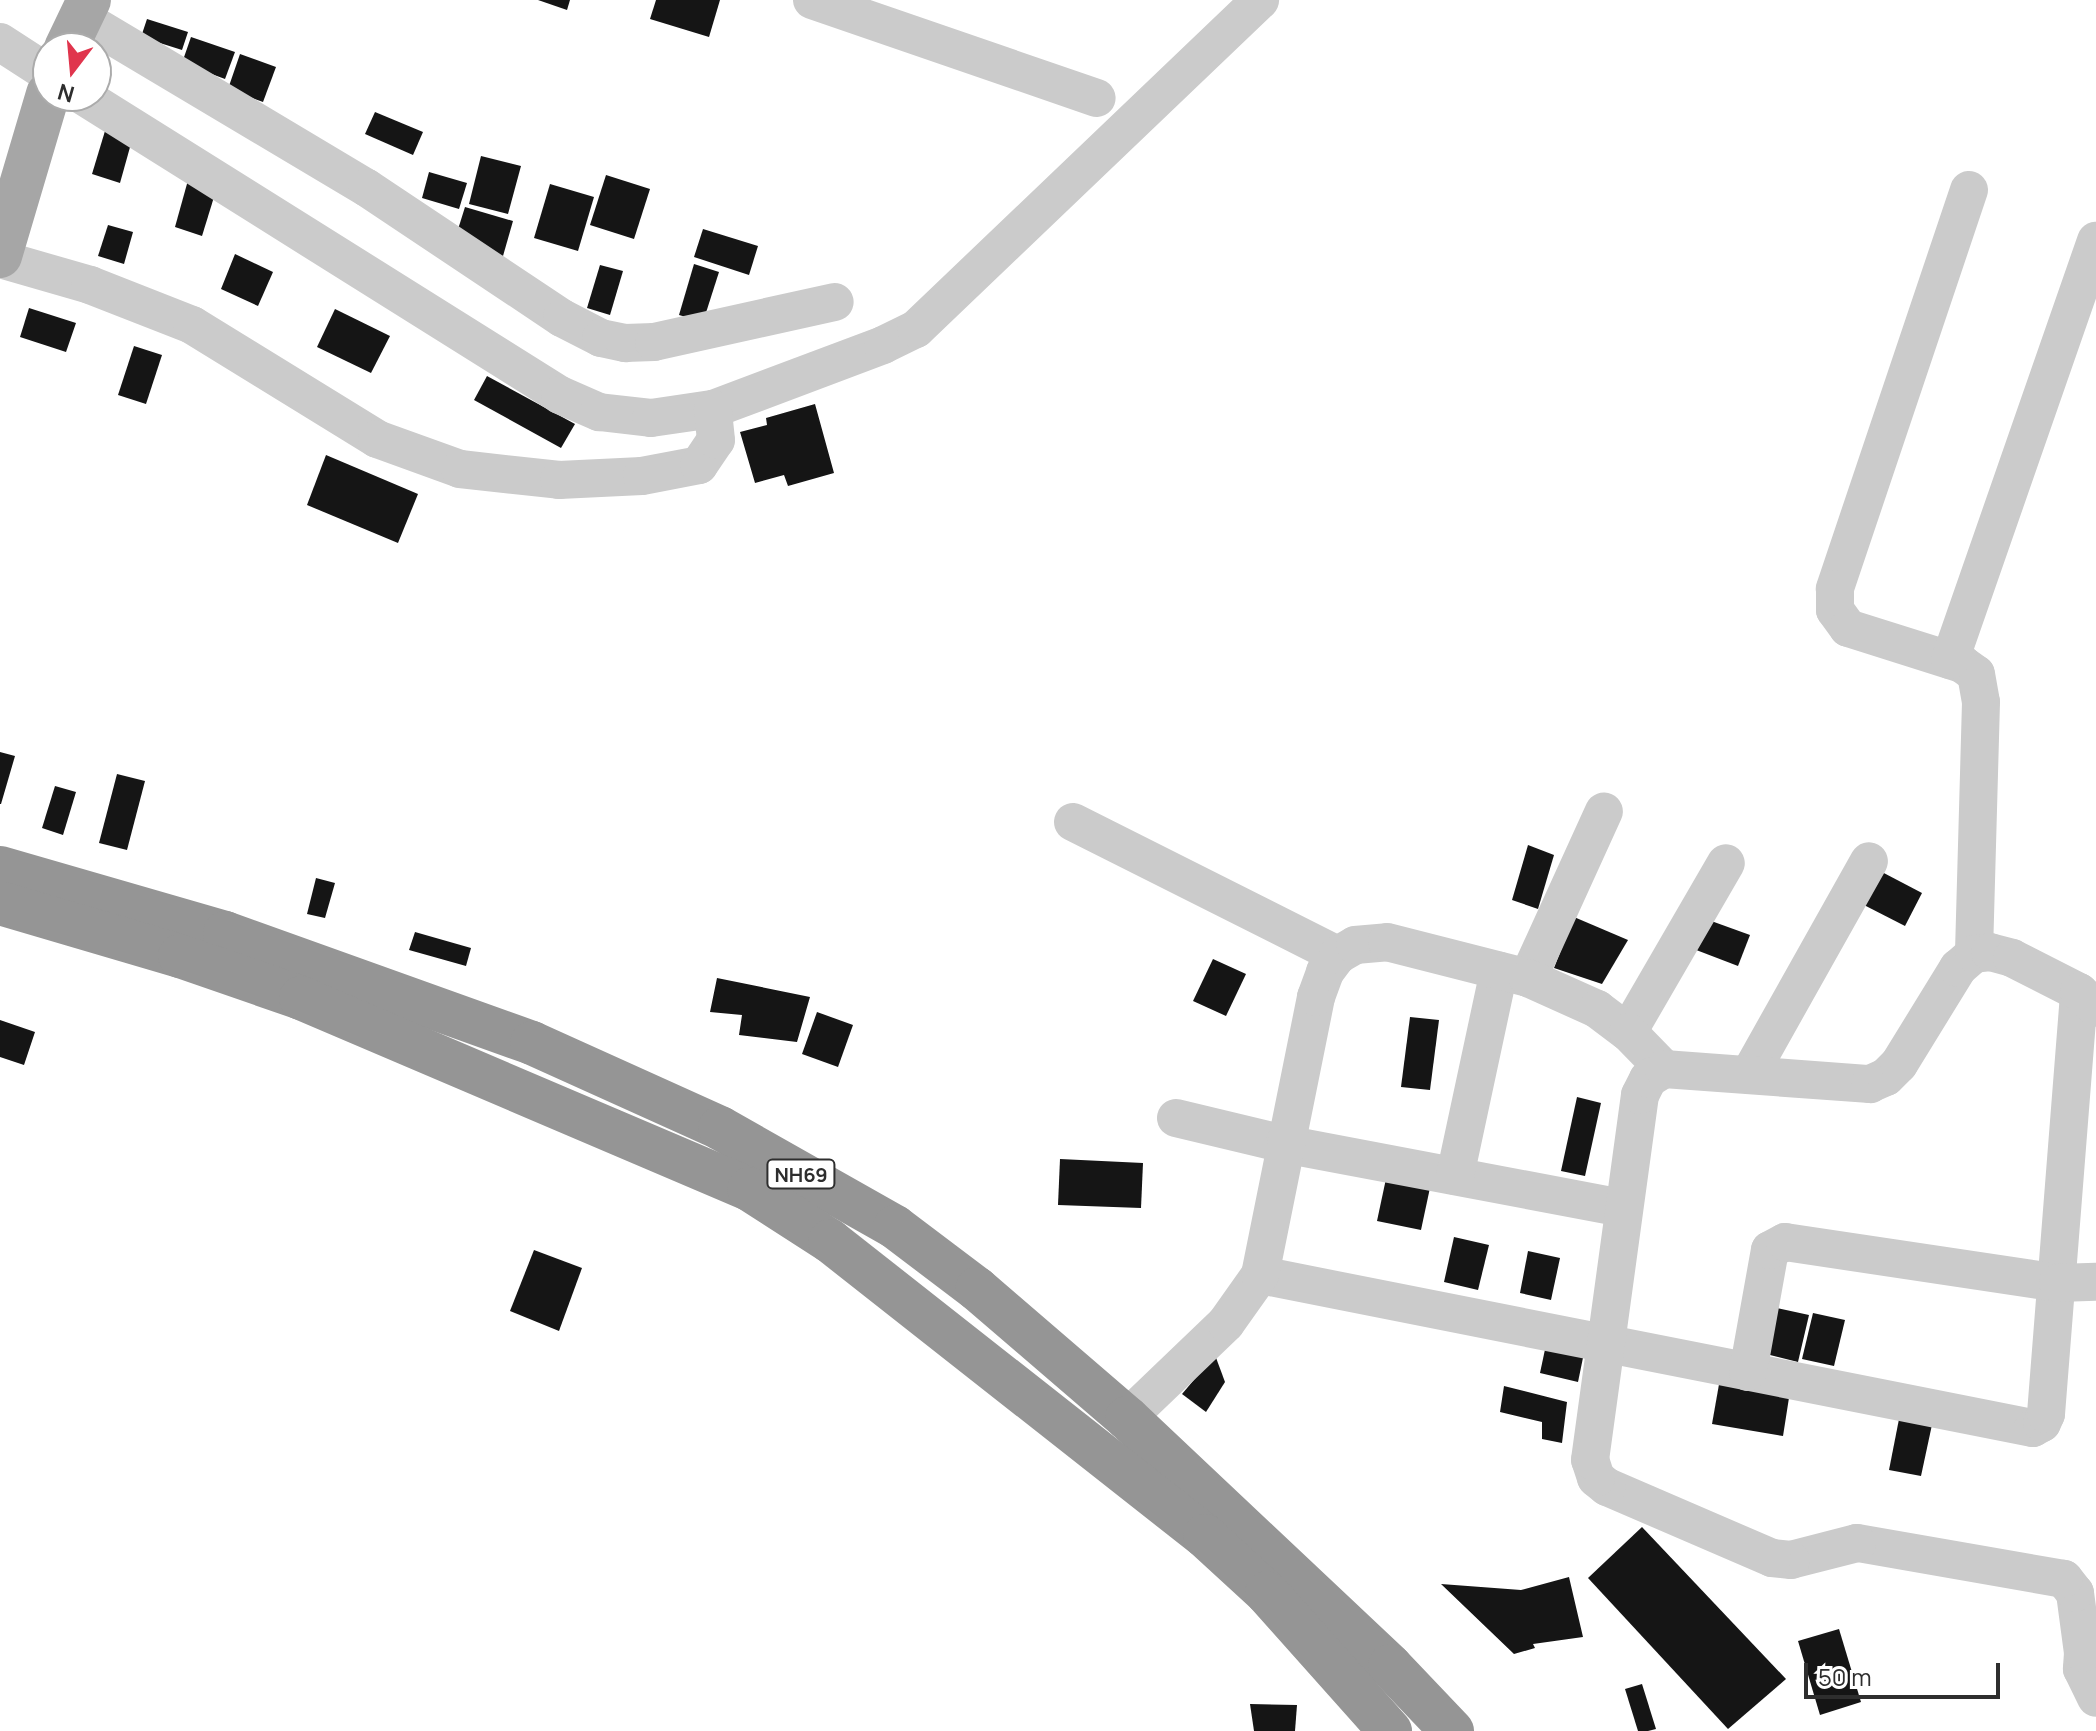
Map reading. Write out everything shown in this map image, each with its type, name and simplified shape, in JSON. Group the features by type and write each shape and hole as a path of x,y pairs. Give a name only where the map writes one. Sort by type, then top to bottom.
{"highway":[{"name":"NH69","path":"0,868 225,933 532,1043 720,1128 759,1172 830,1241 1205,1536 1267,1593 1390,1731"},
{"name":"NH69","path":"0,903 180,956 301,998 895,1227 977,1289 1127,1418 1390,1666 1452,1731"}],"main road":[{"path":"1,247 42,112"}],"street":[{"path":"812,0 1097,98"},
{"path":"109,112 560,395 599,412 651,418 713,409 883,345 916,329 1260,0"},
{"path":"0,42 32,39"},
{"path":"112,57 367,188 562,318 601,338 625,343 654,342 835,302"},
{"path":"1969,190 1835,589 1835,610 1848,628 1950,660 1976,674 1981,702 1974,954"},
{"path":"1950,660 2096,241"},
{"path":"1,247 192,325 377,439 460,469 559,480 642,476 699,465 716,440 713,409"},
{"path":"1455,1176 1513,975 1604,811"},
{"path":"1073,822 1338,955"},
{"path":"1749,1075 1869,861"},
{"path":"1628,1032 1726,863"},
{"path":"1127,1418 1226,1323 1260,1275 1316,997 1325,972 1338,955 1355,945 1387,942 1513,975 1597,1009 1628,1032 1664,1069"},
{"path":"1260,1275 1606,1345 2033,1428 2042,1423 2046,1414 2088,1000 2012,958 1990,952 1974,954 1958,968 1899,1064 1886,1077 1870,1084 1664,1069 1648,1079 1640,1095 1623,1208 1606,1345 1590,1460 1596,1478 1607,1487 1772,1558 1791,1560 1857,1543 2064,1579 2075,1593 2089,1646 2082,1669 2096,1698"},
{"path":"1176,1118 1284,1144 1623,1208"},
{"path":"1748,1372 1770,1250 1774,1245 1785,1242 2058,1283 2096,1282"}],"building":[{"path":"538,0 570,0 567,10"},
{"path":"656,0 720,0 709,37 650,19"},
{"path":"147,19 188,32 182,50 141,37"},
{"path":"191,37 235,52 225,79 182,63"},
{"path":"240,54 276,67 263,102 228,89"},
{"path":"375,112 423,132 413,155 365,134"},
{"path":"105,131 132,140 120,183 92,174"},
{"path":"481,156 521,166 508,214 469,204"},
{"path":"429,172 467,183 459,209 422,198"},
{"path":"190,173 218,184 202,236 175,227"},
{"path":"606,175 650,189 634,239 590,225"},
{"path":"550,184 594,197 578,251 534,238"},
{"path":"465,207 513,221 503,256 454,242"},
{"path":"108,225 133,232 124,264 98,256"},
{"path":"703,229 758,246 749,275 694,257"},
{"path":"235,254 273,272 258,306 221,289"},
{"path":"694,264 719,272 703,322 679,315"},
{"path":"600,265 623,271 610,315 587,308"},
{"path":"29,308 76,323 66,352 20,337"},
{"path":"335,309 390,336 371,373 317,347"},
{"path":"134,346 162,355 146,404 118,395"},
{"path":"487,376 575,424 561,448 474,400"},
{"path":"815,404 834,473 788,486 784,475 755,483 740,432 767,425 766,418"},
{"path":"326,455 418,494 398,543 307,505"},
{"path":"0,752 15,756 1,804 0,804"},
{"path":"117,774 145,781 127,850 99,843"},
{"path":"55,786 76,792 63,835 42,828"},
{"path":"1528,845 1554,855 1538,909 1512,900"},
{"path":"1880,871 1922,893 1905,926 1862,904"},
{"path":"316,878 335,883 325,918 307,914"},
{"path":"1574,917 1628,940 1602,984 1554,968"},
{"path":"1703,918 1750,935 1738,966 1691,948"},
{"path":"415,932 471,948 466,966 409,950"},
{"path":"1213,959 1246,974 1226,1016 1193,1001"},
{"path":"717,978 810,997 797,1042 739,1035 742,1015 710,1012"},
{"path":"817,1012 853,1025 838,1067 802,1054"},
{"path":"1410,1017 1439,1020 1430,1090 1401,1087"},
{"path":"0,1020 35,1032 24,1065 0,1057"},
{"path":"1577,1097 1601,1103 1585,1176 1561,1171"},
{"path":"1060,1159 1143,1163 1141,1208 1058,1205"},
{"path":"1387,1174 1431,1183 1421,1230 1377,1221"},
{"path":"1454,1237 1489,1245 1478,1290 1444,1282"},
{"path":"534,1250 582,1268 559,1331 510,1311"},
{"path":"1528,1251 1560,1258 1551,1300 1520,1293"},
{"path":"1777,1308 1809,1315 1798,1362 1766,1354"},
{"path":"1813,1313 1845,1320 1834,1366 1802,1359"},
{"path":"1547,1340 1585,1348 1578,1382 1540,1373"},
{"path":"1215,1355 1225,1382 1206,1412 1182,1394"},
{"path":"1721,1373 1791,1385 1783,1436 1712,1424"},
{"path":"1504,1386 1567,1402 1562,1443 1542,1439 1542,1422 1500,1412"},
{"path":"1900,1414 1933,1420 1921,1476 1889,1470"},
{"path":"1642,1527 1786,1679 1728,1729 1588,1578"},
{"path":"1569,1577 1583,1637 1533,1644 1535,1648 1514,1654 1441,1584 1521,1590"},
{"path":"1839,1629 1861,1702 1820,1715 1798,1641"},
{"path":"1642,1684 1656,1729 1648,1731 1638,1731 1625,1689"},
{"path":"1250,1704 1297,1705 1295,1731 1254,1731"}]}
